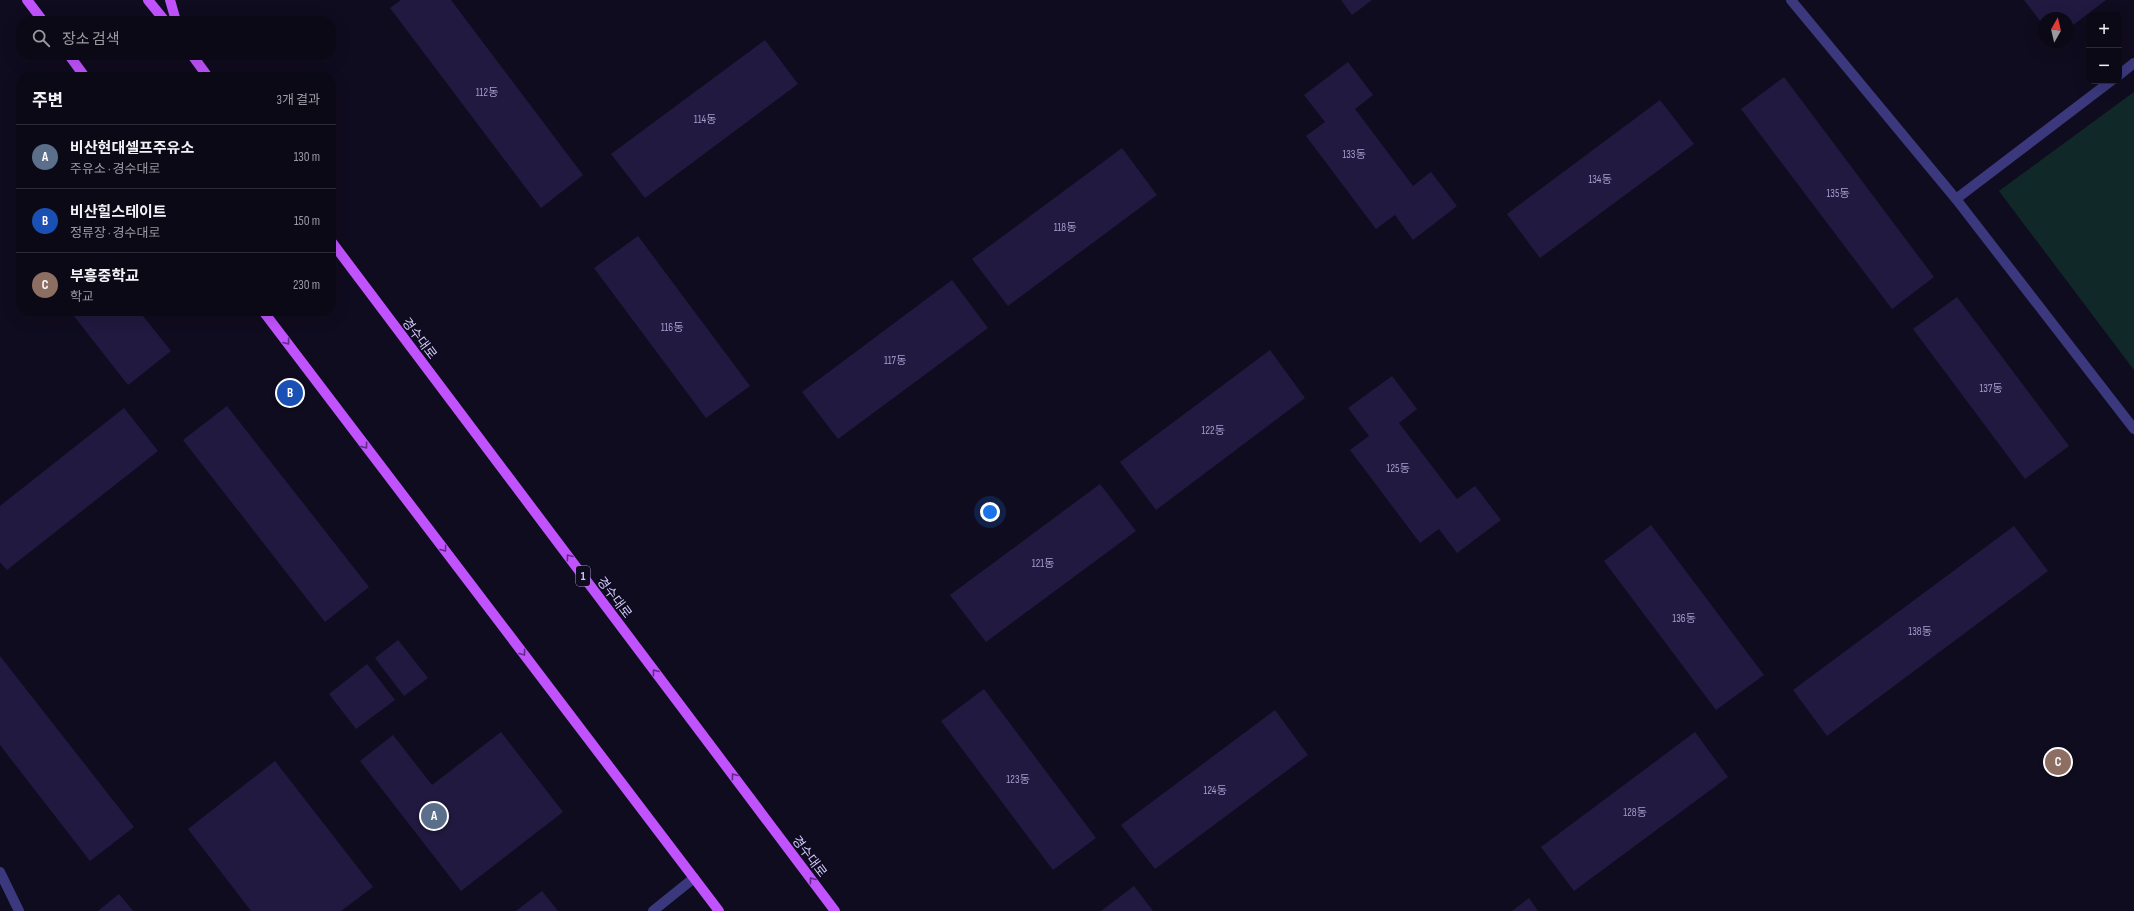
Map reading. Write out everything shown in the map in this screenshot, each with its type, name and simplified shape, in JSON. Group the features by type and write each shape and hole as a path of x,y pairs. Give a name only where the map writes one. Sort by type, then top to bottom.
{"main road":[{"path":"27,0 39,16"},
{"path":"148,0 161,16"},
{"path":"170,0 175,16"},
{"path":"73,60 81,72"},
{"path":"196,60 204,72"},
{"name":"경수대로","path":"336,247 835,911"},
{"path":"267,316 719,911"}],"street":[{"path":"1791,0 1956,199 2134,429"},
{"path":"2122,73 2134,63"},
{"path":"1956,199 2107,84"},
{"path":"0,872 19,911"},
{"path":"653,911 694,878"}],"green space":[{"path":"2134,92 2134,370 1999,191"}],"building":[{"path":"401,0 451,0 583,175 541,208 390,8"},
{"path":"1341,0 1372,0 1352,15"},
{"path":"2024,0 2106,0 2090,12 2086,12 2086,15 2074,24 2074,12 2038,12 2038,18"},
{"path":"765,40 798,84 645,198 611,154"},
{"path":"1348,62 1373,95 1355,109 1413,186 1431,172 1457,206 1413,240 1395,215 1376,229 1306,136 1325,122 1304,95"},
{"path":"1784,77 1934,277 1892,309 1741,109"},
{"path":"1660,100 1694,144 1540,258 1507,214"},
{"path":"1122,148 1157,195 1008,306 972,259"},
{"path":"638,236 750,386 706,418 594,268"},
{"path":"952,280 988,328 838,439 802,392"},
{"path":"1957,297 2069,446 2025,479 1913,329"},
{"path":"74,316 143,316 171,351 128,385"},
{"path":"1270,350 1305,398 1156,510 1120,462"},
{"path":"1392,376 1417,409 1399,423 1457,499 1475,486 1501,520 1457,553 1439,529 1420,543 1350,450 1369,436 1348,408"},
{"path":"227,406 369,587 325,622 183,440"},
{"path":"124,408 158,451 7,570 0,562 0,506"},
{"path":"1100,484 1136,531 986,642 950,595"},
{"path":"1651,525 1764,675 1716,710 1604,561"},
{"path":"2014,526 2048,571 1827,736 1793,690"},
{"path":"398,640 428,678 404,696 375,658"},
{"path":"0,656 134,827 90,861 0,745"},
{"path":"367,664 395,700 356,729 329,694"},
{"path":"984,689 1096,838 1053,870 941,721"},
{"path":"1275,710 1308,755 1155,869 1121,825"},
{"path":"501,732 563,812 461,891 360,761 393,735 432,785"},
{"path":"1695,732 1728,777 1574,891 1541,847"},
{"path":"275,761 373,887 341,911 251,911 188,829"},
{"path":"1134,886 1153,911 1101,911"},
{"path":"542,891 558,911 516,911"},
{"path":"119,894 133,911 98,911"},
{"path":"1529,898 1538,911 1512,911"}],"place":[{"name":"비산힐스테이트","path":"290,393"},
{"name":"부흥중학교","path":"2058,762"},
{"name":"비산현대셀프주유소","path":"434,816"}]}
